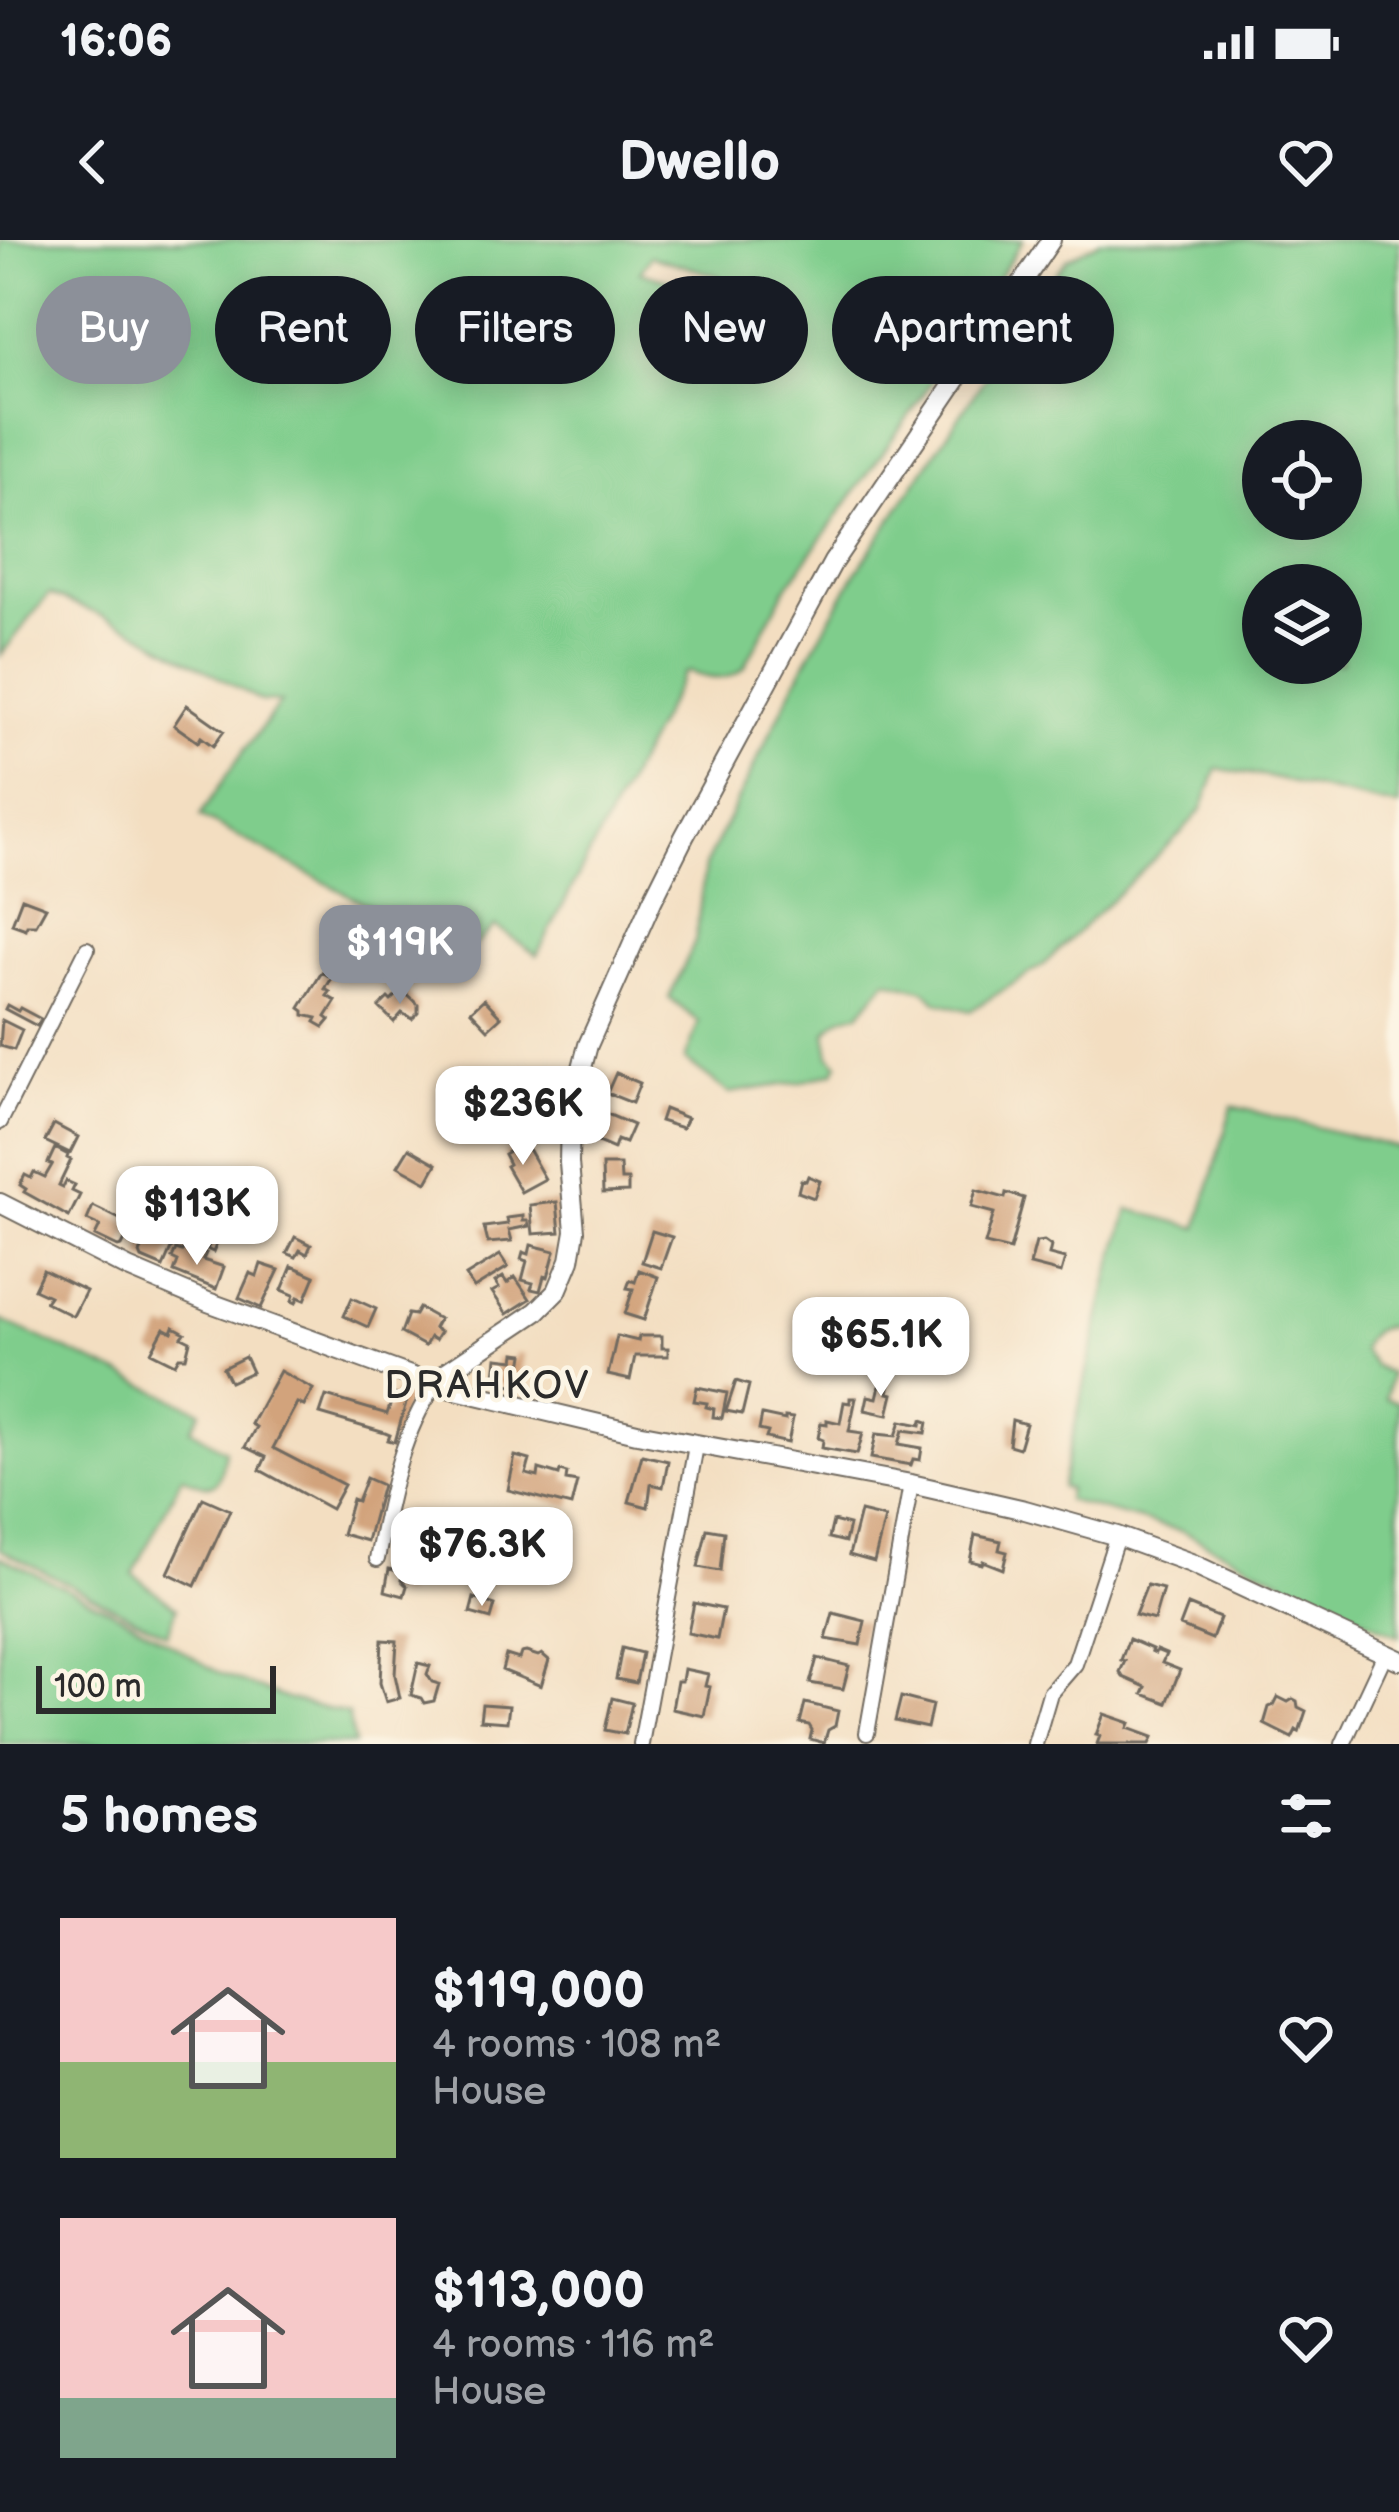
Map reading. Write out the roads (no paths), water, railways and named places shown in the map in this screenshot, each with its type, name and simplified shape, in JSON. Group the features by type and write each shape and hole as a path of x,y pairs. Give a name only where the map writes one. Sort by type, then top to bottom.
{"street":[{"path":"377,1559 389,1498 422,1402 448,1371 536,1312 557,1291 575,1231 570,1113 588,1045 684,837 833,562 1051,240"},
{"path":"0,1122 87,950"},
{"path":"0,1204 208,1302 435,1384 696,1446 911,1484 1025,1510 1191,1563 1392,1657 1343,1744"},
{"path":"640,1744 696,1446"},
{"path":"867,1733 911,1484"},
{"path":"1035,1744 1051,1693 1076,1664 1117,1536"}],"district":[{"name":"DRAHKOV","path":"488,1384"}]}
